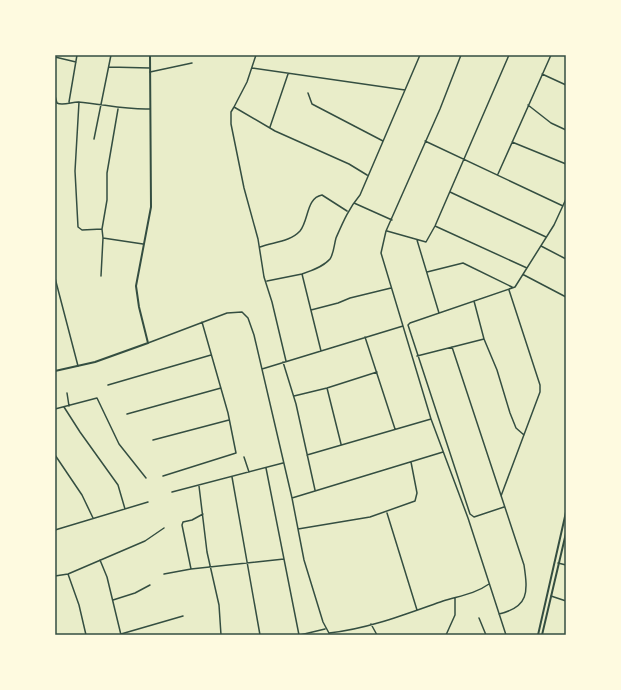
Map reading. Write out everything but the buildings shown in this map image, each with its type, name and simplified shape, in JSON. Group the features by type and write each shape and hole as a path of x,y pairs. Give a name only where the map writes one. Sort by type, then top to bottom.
{"street":[{"path":"69,102 77,55"},
{"path":"94,138 111,55"},
{"path":"148,343 136,291 137,275 151,207 150,55"},
{"path":"256,55 252,68 231,112 231,124 244,188 260,247 264,277 267,281 286,361"},
{"path":"267,281 302,274 322,266 329,260 348,211 360,195 367,175 377,158 420,55"},
{"path":"461,55 392,220 386,231 381,253 431,419 506,635"},
{"path":"386,231 426,242 435,226 509,55"},
{"path":"498,174 551,55"},
{"path":"55,57 76,62"},
{"path":"109,67 150,70 192,63"},
{"path":"252,68 405,90"},
{"path":"269,127 288,74"},
{"path":"542,74 566,85"},
{"path":"308,93 312,104 383,141"},
{"path":"55,96 59,104 79,102 118,109 150,109"},
{"path":"79,102 75,171 78,227 82,230 102,229"},
{"path":"528,105 551,123 566,130"},
{"path":"234,107 269,127 349,164 367,175"},
{"path":"101,276 102,229 107,200 107,173 118,109"},
{"path":"425,141 498,174 563,206"},
{"path":"512,142 566,164"},
{"path":"450,192 547,237"},
{"path":"260,247 290,239 295,235 305,223 312,201 317,196 322,196 348,211"},
{"path":"504,507 474,517 470,514 408,325 513,288 524,275 547,237 566,199"},
{"path":"354,203 392,220"},
{"path":"435,226 527,268"},
{"path":"103,238 144,244"},
{"path":"417,240 439,313"},
{"path":"541,246 566,259"},
{"path":"427,272 463,263 513,288"},
{"path":"302,274 321,351"},
{"path":"524,275 566,297"},
{"path":"55,278 78,366"},
{"path":"312,310 350,298 391,288"},
{"path":"501,496 537,403 540,385 508,289"},
{"path":"474,301 484,339 497,370 510,413 516,428 524,435"},
{"path":"55,371 110,357 138,345 148,343 228,313 238,311 243,313 248,318 252,327 292,498 304,560 325,629 329,634 371,624 473,593 489,584"},
{"path":"163,476 236,453 230,420 202,322"},
{"path":"262,369 403,326"},
{"path":"365,337 395,429"},
{"path":"417,356 484,339"},
{"path":"452,347 524,565 525,591 521,603 517,609 499,614"},
{"path":"108,385 211,355"},
{"path":"283,362 293,396 315,490"},
{"path":"293,396 327,388 377,372"},
{"path":"127,414 221,388"},
{"path":"327,388 341,444"},
{"path":"67,393 69,406"},
{"path":"55,409 94,398 98,399 120,444 146,478"},
{"path":"64,407 118,485 125,509"},
{"path":"307,455 431,419"},
{"path":"153,440 230,420"},
{"path":"292,498 443,452"},
{"path":"55,455 56,459 82,495 94,518"},
{"path":"244,457 249,473"},
{"path":"298,530 370,517 415,501 416,498 411,462"},
{"path":"172,492 283,463"},
{"path":"266,468 300,635 325,629"},
{"path":"232,477 260,635"},
{"path":"199,486 210,568 218,606 221,635"},
{"path":"55,530 148,502"},
{"path":"387,512 417,610"},
{"path":"538,635 566,512"},
{"path":"191,569 182,525 183,522 192,520 203,514"},
{"path":"55,576 68,574 100,560 145,540 164,528"},
{"path":"542,635 566,533"},
{"path":"164,574 191,569 284,559"},
{"path":"100,560 107,578 121,634 183,616"},
{"path":"558,563 566,565"},
{"path":"68,574 79,605 86,635"},
{"path":"113,600 134,593 150,585"},
{"path":"551,596 566,601"},
{"path":"446,635 455,615 455,598"},
{"path":"479,618 486,635"},
{"path":"371,624 377,635"}]}
